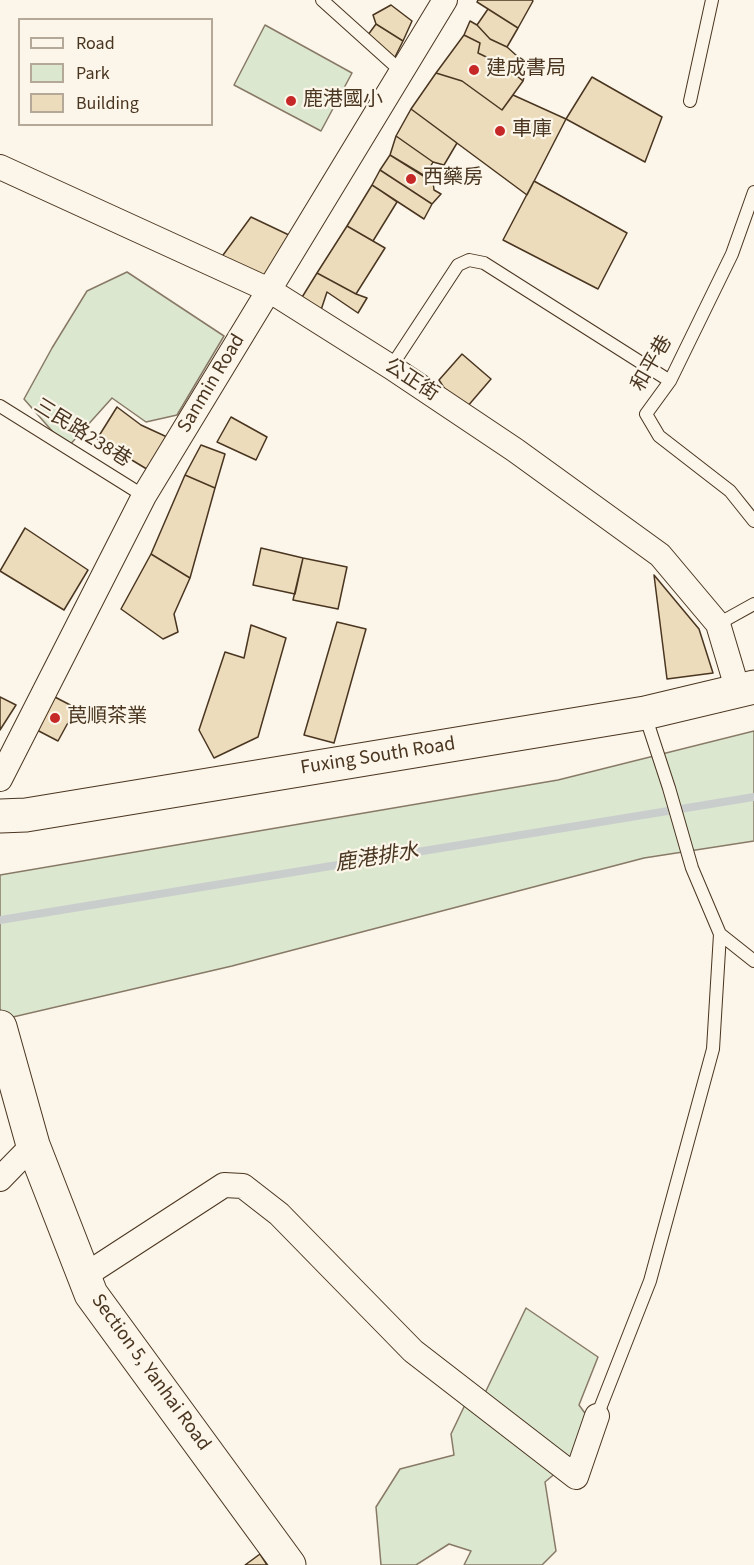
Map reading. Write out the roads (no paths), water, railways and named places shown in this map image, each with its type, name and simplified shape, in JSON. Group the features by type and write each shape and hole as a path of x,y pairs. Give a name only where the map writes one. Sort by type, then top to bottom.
{"street":[{"name":"Sanmin Road","path":"0,779 144,496 445,0"},
{"name":"公正街","path":"0,167 269,290 392,367 514,450 660,555 718,624 746,689"},
{"name":"Fuxing South Road","path":"0,816 26,815 645,713 746,689"},
{"name":"Section 5, Yanhai Road","path":"0,1027 33,1145 91,1294 289,1565"},
{"path":"0,1179 33,1145"},
{"path":"84,1276 224,1185 243,1186 279,1214 413,1352 576,1477 597,1416"}],"lane":[{"path":"322,0 402,72"},
{"path":"690,101 712,0"},
{"name":"和平巷","path":"754,192 732,254 670,381 646,414 659,436 730,491 754,521"},
{"path":"392,367 458,265 469,260 484,263 670,381"},
{"name":"三民路238巷","path":"0,406 144,496"},
{"path":"718,624 754,604"},
{"path":"597,1416 650,1281 713,1049 720,934 692,867 645,713"},
{"path":"720,934 754,961"}],"waterway":[{"name":"鹿港排水","path":"0,920 754,797"}],"place":[{"name":"建成書局","path":"474,70"},
{"name":"鹿港國小","path":"291,101"},
{"name":"車庫","path":"500,131"},
{"name":"西藥房","path":"411,179"},
{"name":"苠順茶業","path":"55,718"}]}
